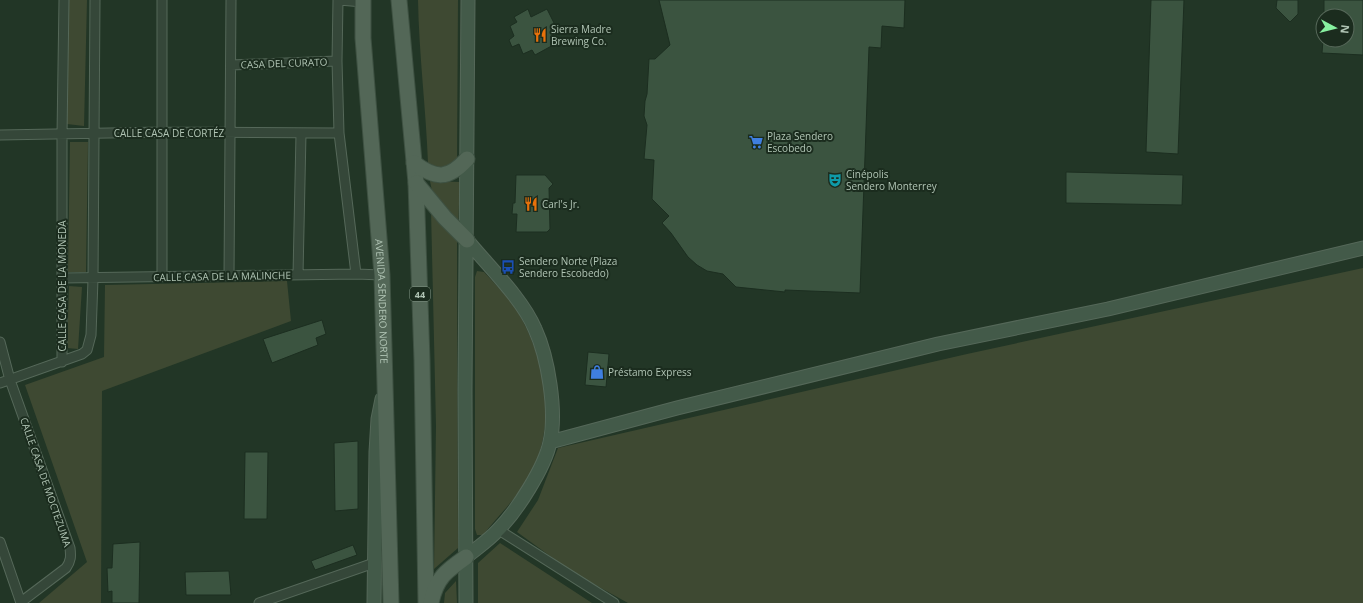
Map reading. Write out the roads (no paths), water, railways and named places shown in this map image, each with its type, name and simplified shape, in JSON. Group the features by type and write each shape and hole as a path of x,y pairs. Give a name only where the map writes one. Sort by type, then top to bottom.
{"main road":[{"name":"AVENIDA SENDERO NORTE","path":"363,0 362,38 382,275 391,603"},
{"path":"400,7 407,0"},
{"name":"44","path":"400,7 416,183 422,360 426,603"},
{"path":"414,163 426,172 446,176 457,170 467,160"},
{"path":"416,183 445,218 467,240"},
{"path":"431,603 437,583 441,576 466,557"}],"street":[{"name":"CALLE CASA DE LA MONEDA","path":"64,0 62,135 62,362 82,354 89,344 93,279 95,0"},
{"path":"162,0 162,276"},
{"path":"229,276 231,0"},
{"path":"356,274 338,133 337,61 339,0 363,0"},
{"path":"466,603 468,0"},
{"name":"CASA DEL CURATO","path":"231,65 337,61"},
{"name":"CALLE CASA DE CORTÉZ","path":"0,135 163,132 301,134 338,133"},
{"path":"298,275 301,134"},
{"path":"466,557 498,530 513,512 532,483 550,442 550,386 548,367 535,328 518,300 467,240"},
{"path":"550,442 677,408 938,344 1108,309 1363,248"},
{"name":"CALLE CASA DE LA MALINCHE","path":"63,278 93,279 162,276 382,275"},
{"name":"CALLE CASA DE MOCTEZUMA","path":"0,342 10,380 70,548 71,556 70,563 66,568 21,602"},
{"path":"0,383 62,362"},
{"path":"374,603 378,418 385,383"},
{"path":"498,530 614,603"},
{"path":"0,542 21,602"},
{"path":"259,603 374,563"}],"place":[{"name":"Sierra Madre Brewing Co.","path":"540,35"},
{"name":"Plaza Sendero Escobedo","path":"756,142"},
{"name":"Cinépolis Sendero Monterrey","path":"835,180"},
{"name":"Carl's Jr.","path":"531,204"},
{"name":"Sendero Norte (Plaza Sendero Escobedo)","path":"508,267"},
{"name":"Préstamo Express","path":"597,372"}]}
